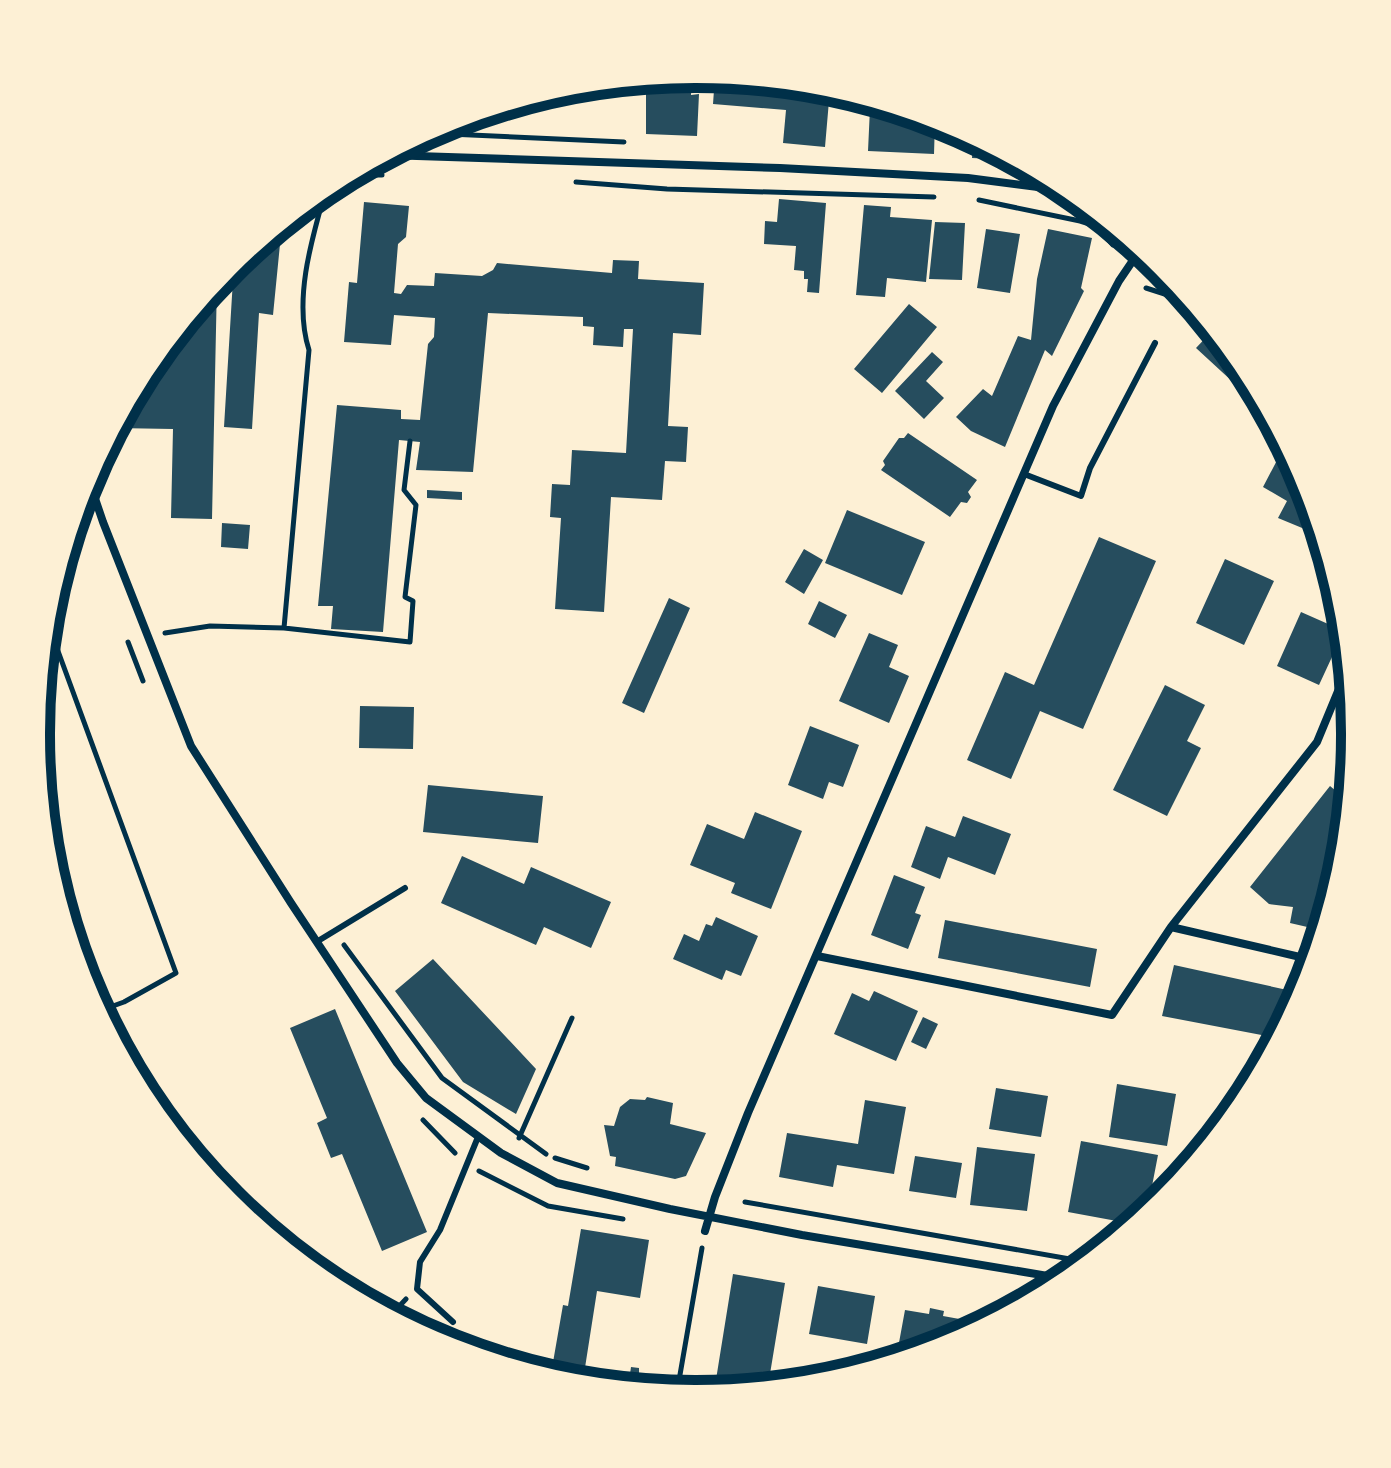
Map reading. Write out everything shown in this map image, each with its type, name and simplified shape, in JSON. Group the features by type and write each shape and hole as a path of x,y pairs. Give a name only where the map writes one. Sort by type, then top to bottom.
{"street":[{"path":"409,156 811,170 968,178 1038,187"},
{"path":"705,1231 748,1113 1053,406 1133,260"},
{"path":"95,498 191,746 397,1063 426,1098 501,1153 557,1183 816,1237 1046,1276"},
{"path":"817,956 1112,1015 1171,927 1317,742 1339,688"},
{"path":"1171,927 1301,957"}],"lane":[{"path":"1024,474 1081,496 1090,468 1155,343"},
{"path":"318,941 405,888"},
{"path":"453,1322 417,1289 420,1262 440,1230 478,1137"}],"path":[{"path":"374,174 390,174"},
{"path":"561,181 667,189 937,197"},
{"path":"968,198 1091,225"},
{"path":"284,628 309,350 302,330 308,253 320,209"},
{"path":"1146,288 1169,295"},
{"path":"169,644 164,633 210,626 284,628 410,642 413,601 405,597 416,505 404,490 410,441"},
{"path":"56,647 176,973 111,1007"},
{"path":"334,930 442,1078 556,1159 594,1170"},
{"path":"511,1158 572,1018"},
{"path":"715,1197 1070,1259"},
{"path":"679,1379 705,1231"}],"building":[{"path":"691,88 691,95 699,94 697,136 646,134 646,91"},
{"path":"714,89 780,94 829,103 825,147 783,143 786,110 713,104"},
{"path":"870,112 935,135 934,154 868,151"},
{"path":"972,151 988,159 972,158"},
{"path":"779,199 826,203 819,293 807,292 808,279 804,279 804,271 794,270 796,246 764,244 765,221 777,222"},
{"path":"364,202 409,206 406,237 398,244 394,293 401,294 407,285 434,286 435,273 482,276 493,270 497,263 612,273 613,260 639,261 638,279 704,283 701,335 673,333 668,426 688,427 686,462 665,461 662,500 611,497 604,612 555,609 561,518 550,517 552,484 570,485 572,450 626,453 633,329 624,329 623,347 593,345 594,327 583,326 583,317 488,313 473,472 416,470 420,442 399,440 383,632 331,629 333,606 318,606 337,405 401,410 401,419 420,420 428,344 434,337 435,318 394,315 391,345 344,342 349,282 357,283"},
{"path":"864,205 891,207 890,217 932,220 926,282 887,278 885,297 856,295"},
{"path":"935,222 965,223 962,280 929,279"},
{"path":"986,229 1020,234 1010,293 977,288"},
{"path":"1048,229 1092,238 1081,288 1084,291 1052,356 1045,350 1005,447 971,431 956,417 983,389 992,396 1018,336 1031,340 1037,279"},
{"path":"280,241 273,315 259,313 252,429 224,427 233,285"},
{"path":"217,301 212,519 171,518 173,429 127,428 159,375"},
{"path":"909,304 937,327 882,393 854,369"},
{"path":"1205,338 1236,381 1234,383 1196,348"},
{"path":"932,352 943,362 926,381 944,398 924,419 895,391"},
{"path":"908,433 977,480 968,492 971,497 967,503 961,502 950,517 881,470 885,465 883,461 899,438 904,438"},
{"path":"1278,458 1307,530 1278,518 1287,501 1263,487"},
{"path":"427,490 462,492 462,500 427,498"},
{"path":"847,510 925,542 902,595 825,563"},
{"path":"222,523 250,525 248,549 221,547"},
{"path":"1099,537 1156,561 1083,729 1040,711 1011,779 967,760 1005,672 1034,685"},
{"path":"804,549 823,560 804,594 785,582"},
{"path":"1225,559 1274,581 1244,645 1196,623"},
{"path":"669,598 690,608 644,713 622,703"},
{"path":"819,601 847,615 835,638 808,624"},
{"path":"1301,612 1331,625 1335,650 1319,685 1277,666"},
{"path":"869,633 898,645 889,667 909,676 889,723 839,701"},
{"path":"1165,685 1205,705 1187,741 1201,748 1167,816 1113,790"},
{"path":"360,706 414,707 413,749 359,748"},
{"path":"810,726 859,745 843,787 829,782 823,799 788,785"},
{"path":"428,785 543,796 538,843 423,832"},
{"path":"1330,786 1338,793 1329,860 1311,928 1290,923 1293,907 1269,904 1250,887"},
{"path":"755,812 802,831 771,909 731,893 735,883 690,865 707,824 744,839"},
{"path":"963,816 1011,834 995,875 948,857 940,879 911,867 926,826 955,837"},
{"path":"462,856 524,884 531,867 611,902 591,948 544,927 536,945 441,903"},
{"path":"894,875 925,887 915,913 921,915 908,949 871,935"},
{"path":"716,917 758,936 741,976 726,970 722,980 673,959 684,934 699,941 706,924 712,926"},
{"path":"945,920 1097,949 1090,987 938,958"},
{"path":"433,959 536,1069 516,1114 463,1082 395,991"},
{"path":"1174,965 1288,990 1266,1036 1162,1016"},
{"path":"874,991 918,1011 896,1061 834,1034 852,993 869,1001"},
{"path":"335,1009 427,1232 382,1251 342,1154 331,1158 317,1123 327,1118 290,1028"},
{"path":"923,1017 938,1024 926,1049 911,1042"},
{"path":"1117,1084 1176,1094 1167,1146 1109,1137"},
{"path":"996,1088 1048,1096 1041,1137 989,1129"},
{"path":"647,1097 673,1103 670,1124 706,1133 686,1176 675,1179 615,1166 616,1157 610,1156 604,1125 614,1126 620,1107 630,1099 645,1100"},
{"path":"865,1100 906,1107 894,1174 837,1165 833,1187 779,1177 787,1133 858,1144"},
{"path":"1081,1141 1158,1155 1151,1191 1118,1221 1068,1212"},
{"path":"977,1147 1035,1154 1027,1211 970,1205"},
{"path":"915,1156 962,1163 956,1198 909,1191"},
{"path":"581,1229 649,1240 640,1298 597,1291 585,1370 553,1363 563,1305 568,1306"},
{"path":"733,1274 785,1283 770,1375 716,1379"},
{"path":"818,1286 875,1296 867,1344 809,1334"},
{"path":"930,1308 944,1311 943,1316 965,1320 898,1347 905,1310 929,1314"},
{"path":"631,1367 639,1368 639,1374 647,1375 619,1375 619,1372 630,1374"}]}
